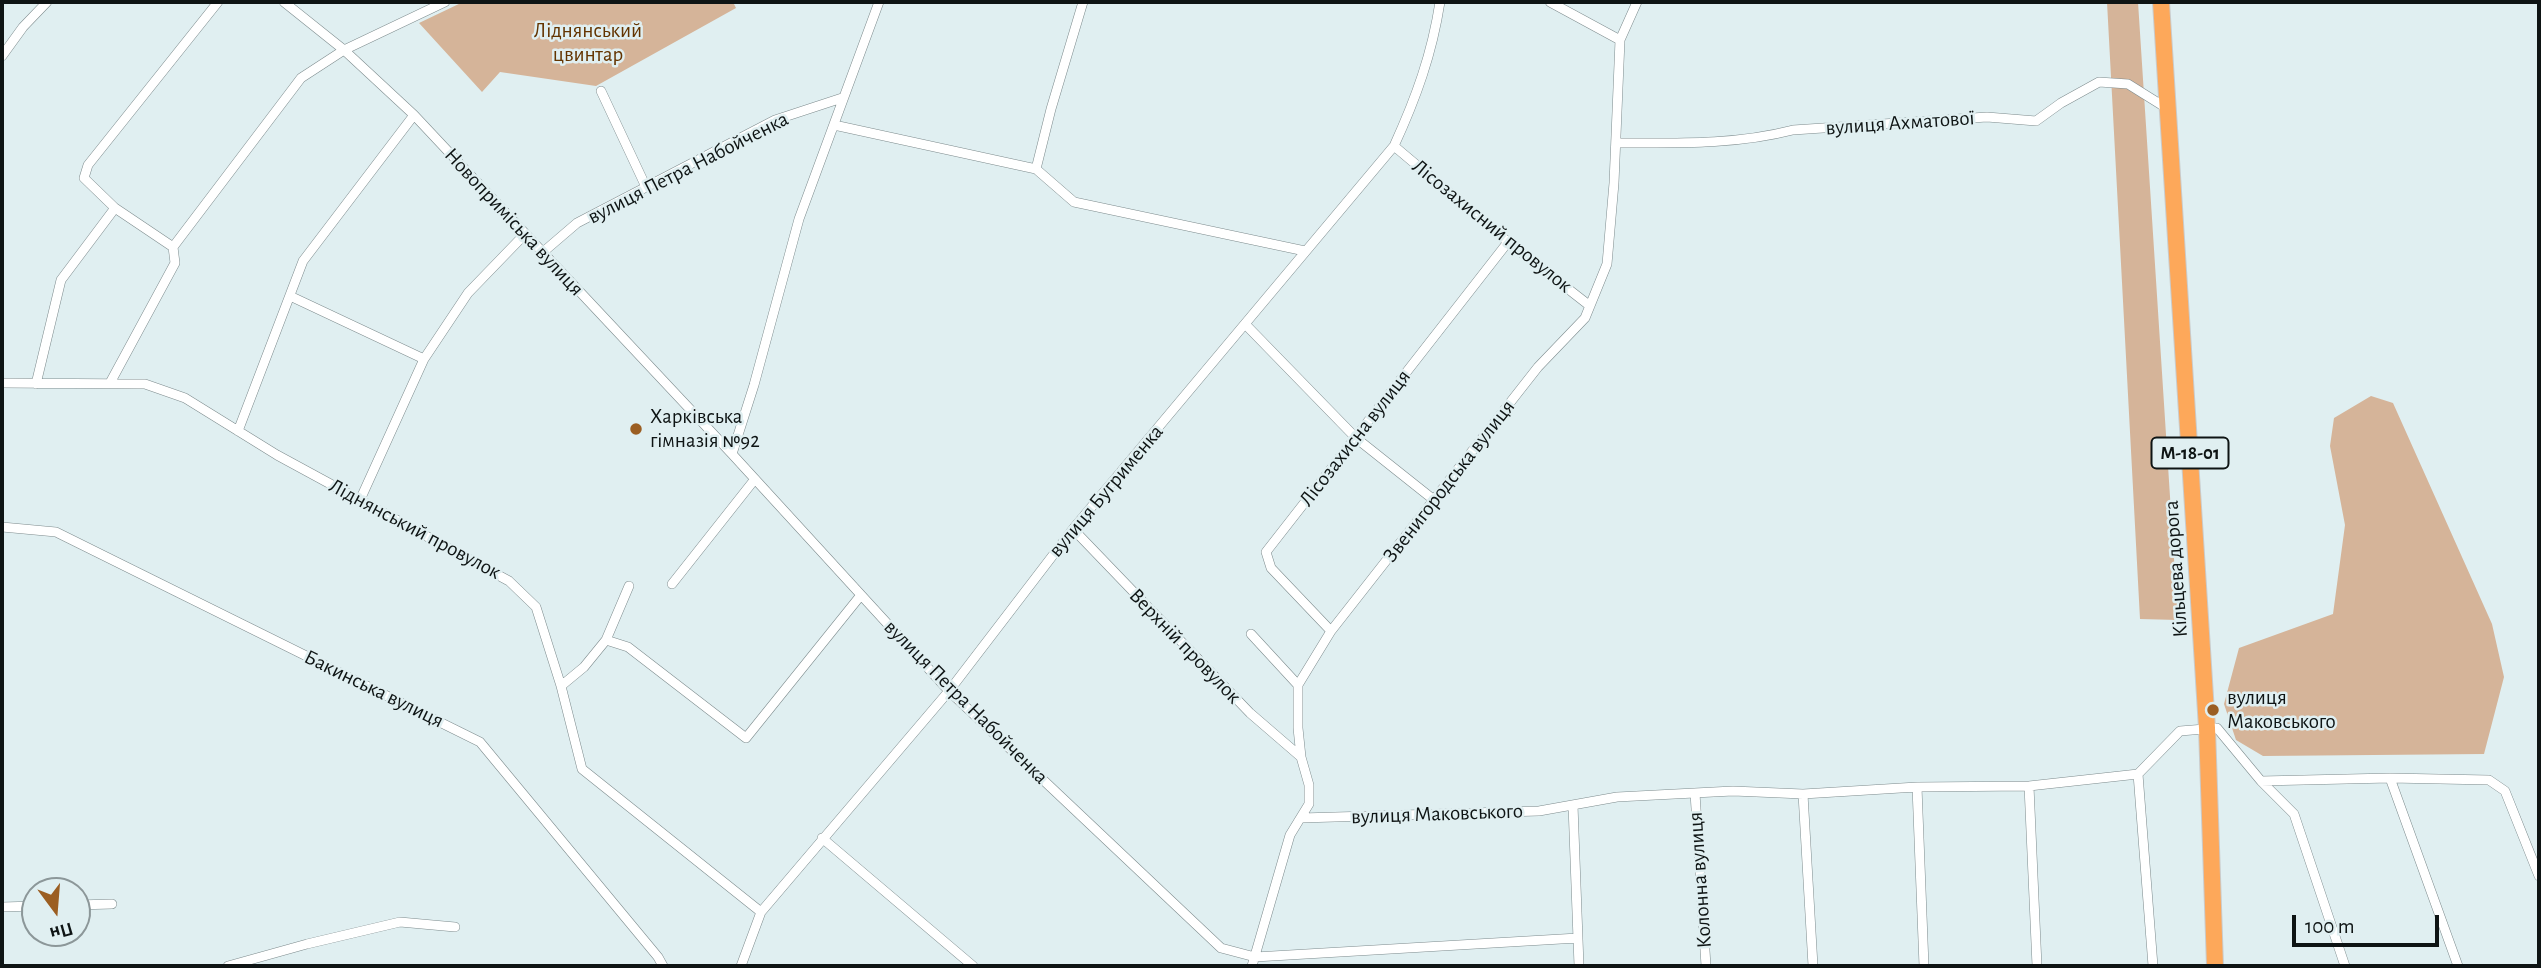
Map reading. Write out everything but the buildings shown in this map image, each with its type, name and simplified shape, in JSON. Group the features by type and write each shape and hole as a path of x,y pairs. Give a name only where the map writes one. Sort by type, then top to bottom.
{"highway":[{"name":"Кільцева дорога","path":"2161,2 2207,728 2216,966"}],"street":[{"path":"2,57 23,27 47,2"},
{"path":"173,247 115,208 84,177 88,165 218,2"},
{"name":"Новоприміська вулиця","path":"284,2 344,50 414,114 732,454"},
{"path":"110,383 175,263 173,247 301,78 344,50 445,2"},
{"path":"732,454 754,385 799,219 879,2"},
{"path":"1036,169 1083,2"},
{"name":"вулиця Бугрименка","path":"741,966 761,912 949,691 1073,529 1394,146 1418,93 1434,37 1440,2"},
{"path":"1550,2 1620,40"},
{"name":"Звенигородська вулиця","path":"1298,685 1331,631 1538,368 1585,318 1607,264 1620,40 1637,2"},
{"name":"вулиця Ахматової","path":"1616,144 1706,143 1763,138 1793,130 1987,117 2035,121 2099,82 2128,84 2168,109"},
{"path":"601,91 646,187"},
{"name":"вулиця Петра Набойченка","path":"542,253 577,223 775,120 842,99"},
{"path":"238,431 303,261 414,114"},
{"path":"834,125 1036,169 1074,202 1305,251"},
{"name":"Лісозахисний провулок","path":"1394,146 1508,242 1590,306"},
{"path":"36,384 61,280 115,208"},
{"path":"360,500 424,359 468,293 525,234"},
{"name":"Лісозахисна вулиця","path":"1331,631 1272,568 1266,552 1508,242"},
{"path":"290,296 424,359"},
{"path":"1246,325 1356,438 1434,500"},
{"name":"Ліднянський провулок","path":"2,383 145,383 185,398 277,455 509,581 536,607 561,686 582,769 761,912"},
{"name":"вулиця Петра Набойченка","path":"732,454 949,691 1221,948 1253,962 1330,954 1578,938"},
{"path":"671,584 755,479"},
{"name":"Бакинська вулиця","path":"2,527 56,532 480,742 663,966"},
{"name":"Верхній провулок","path":"1073,529 1250,713 1301,757"},
{"path":"561,686 584,667 606,640 629,586"},
{"path":"606,640 628,647 746,738 861,595"},
{"path":"1251,634 1298,685 1301,757 1309,785 1309,804 1290,835 1253,962"},
{"path":"2153,966 2138,774 2180,731 2207,728 2217,728 2261,781 2294,814 2345,966"},
{"name":"вулиця Маковського","path":"1301,818 1539,811 1618,797 1732,791 1803,794 2029,786 2138,774"},
{"path":"2261,781 2390,778 2489,780 2505,791 2539,876"},
{"path":"2390,778 2458,966"},
{"path":"2029,786 2037,966"},
{"path":"1917,788 1924,966"},
{"name":"Колонна вулиця","path":"1695,793 1706,966"},
{"path":"1803,794 1813,966"},
{"path":"1573,805 1579,966"},
{"path":"822,838 973,966"},
{"path":"91,905 112,904"},
{"path":"2,907 21,906"},
{"path":"228,966 400,922 454,927"},
{"path":"1330,954 1331,966"}],"green space":[{"name":"Ліднянський цвинтар","path":"463,2 733,2 736,8 596,86 500,72 482,92 419,23"},
{"path":"2107,2 2138,2 2178,620 2140,619"},
{"path":"2371,396 2393,403 2492,624 2504,677 2484,754 2263,756 2236,740 2224,704 2239,648 2333,614 2345,525 2330,446 2334,418"}],"place":[{"name":"Харківська гімназія №92","path":"636,429"},
{"name":"вулиця Маковського","path":"2213,710"}]}
